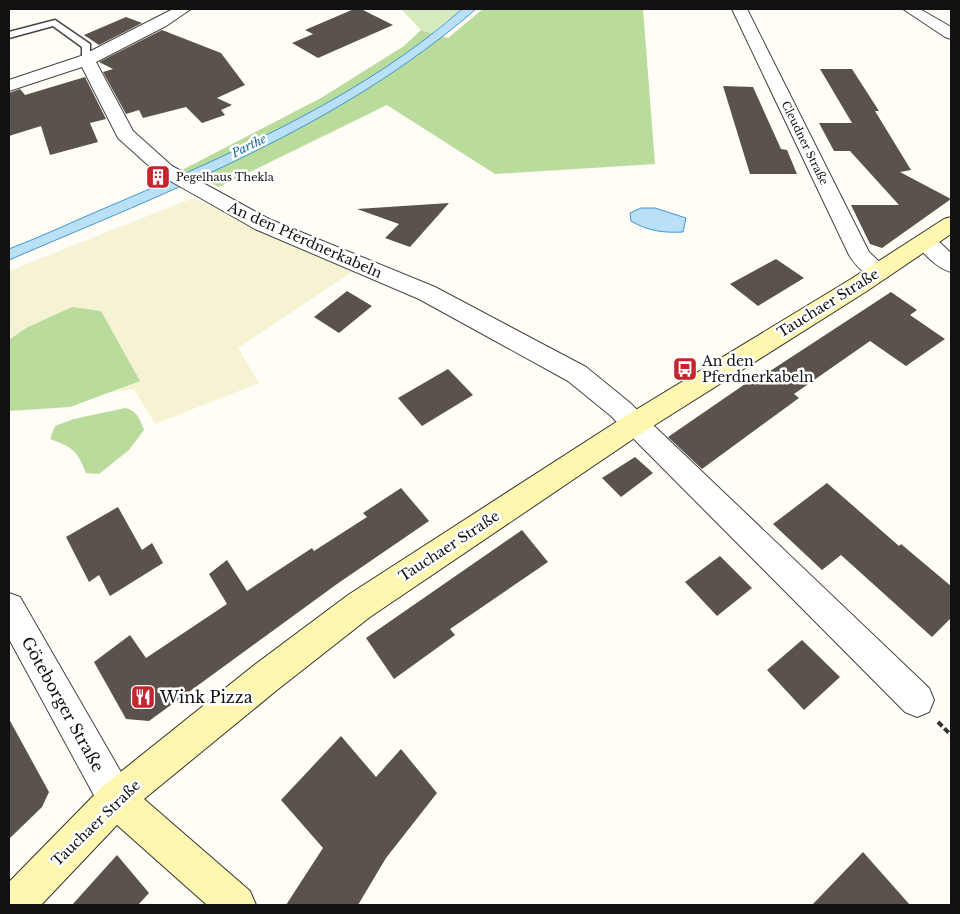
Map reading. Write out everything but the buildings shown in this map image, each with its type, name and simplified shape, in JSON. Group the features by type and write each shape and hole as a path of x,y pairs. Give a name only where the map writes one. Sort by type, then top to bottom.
{"main road":[{"name":"Tauchaer Straße","path":"14,905 116,799 265,678 359,606 633,425 879,272 951,224"},
{"path":"116,799 236,905"}],"street":[{"path":"9,86 87,60 162,23 183,9"},
{"name":"Cleudner Straße","path":"739,9 860,255 866,264 879,272"},
{"path":"910,9 951,34"},
{"name":"An den Pferdnerkabeln","path":"87,60 125,134 165,170 203,193 262,224 443,302 578,374 620,409 633,425 917,700"},
{"path":"926,242 951,265"},
{"name":"Göteborger Straße","path":"9,608 116,799"}],"lane":[{"path":"9,36 55,23 87,46 87,60"}],"shaded area":[{"path":"193,198 352,272 238,348 259,383 155,424 134,389 9,407 9,271"}],"green space":[{"path":"401,9 462,9 432,33 421,30"},
{"path":"483,9 643,9 655,164 495,174 387,105 219,187 182,170 321,98 404,46 421,30 448,38"},
{"path":"72,307 101,311 140,381 70,407 9,411 9,340 26,328"},
{"path":"125,408 135,413 144,430 129,450 99,474 86,473 80,459 73,450 64,444 50,439 55,426 74,419"}],"water":[{"name":"Parthe","path":"462,9 476,9 424,51 369,88 311,122 193,181 9,260 9,249 212,161 301,117 386,67"},
{"path":"641,208 655,208 686,218 683,232 656,231 631,221 630,213"}],"place":[{"name":"Pegelhaus Thekla","path":"158,177"},
{"name":"An den Pferdnerkabeln","path":"685,369"},
{"name":"Wink Pizza","path":"143,697"}]}
